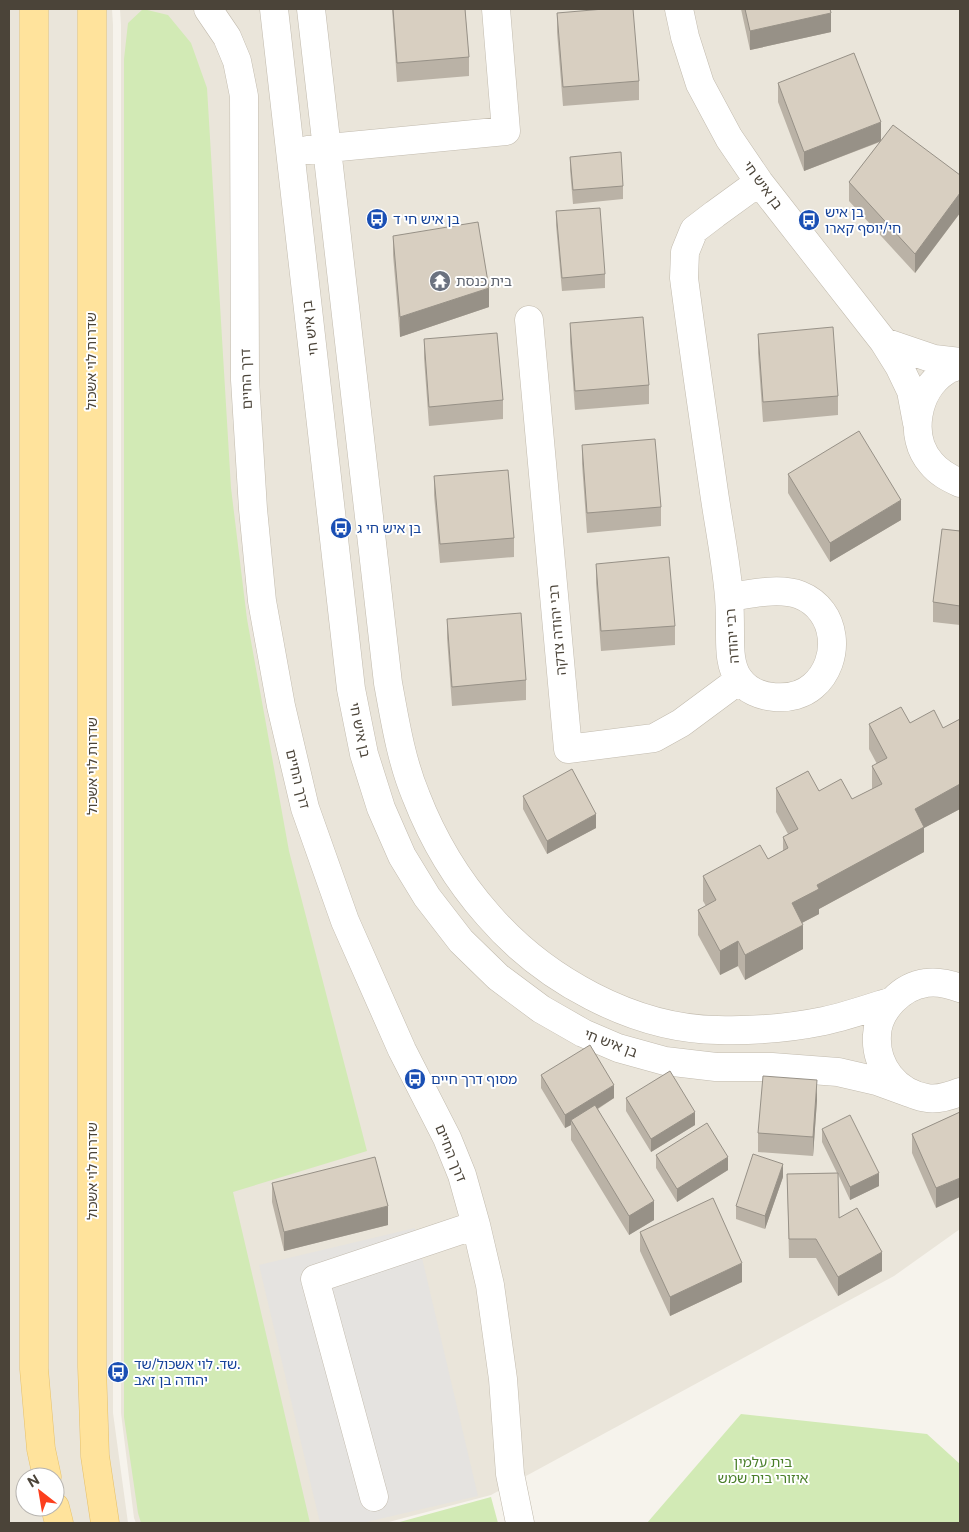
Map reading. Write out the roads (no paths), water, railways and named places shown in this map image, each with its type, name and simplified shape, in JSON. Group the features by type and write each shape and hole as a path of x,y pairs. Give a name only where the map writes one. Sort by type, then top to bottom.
{"main road":[{"path":"34,9 34,1369 45,1467"},
{"name":"שדרות לוי אשכול","path":"92,9 92,1367 95,1456 105,1523"}],"street":[{"name":"דרך החיים","path":"208,9 227,37 237,61 244,96 245,380 253,509 262,601 281,706 305,808 345,921 402,1050 447,1138 462,1175 490,1285 503,1379 510,1474 520,1523"},
{"name":"בן איש חי","path":"274,9 351,688 364,754 381,808 402,856 427,898 461,941 498,977 541,1009 583,1033 618,1048 665,1061 716,1067 772,1067 838,1072 877,1081 910,1094 928,1098 946,1098 960,1092"},
{"path":"311,9 388,683 399,745 416,795 435,840 458,877 488,916 522,949 561,979 599,1000 630,1013 672,1025 717,1030 763,1028 824,1021 892,1001 908,989 926,983 960,965"},
{"path":"290,151 506,131 496,9"},
{"name":"בן איש חי","path":"679,9 685,37 700,84 729,138 759,182 884,342 899,366 910,390 920,444 930,463 946,477 960,483"},
{"path":"729,597 684,278 685,252 694,230 759,182"},
{"name":"רבי יהודה צדקה","path":"529,320 568,749 654,738 681,723 739,680"},
{"path":"884,342 934,360 960,364"},
{"path":"917,422 921,403 931,385 946,371 960,364"},
{"name":"רבי יהודה","path":"783,591 801,595 816,605 828,620 832,637 832,656 825,673 812,687 790,697 772,698 754,692 739,680 735,671 730,651 729,597 783,591"},
{"path":"926,983 944,983 960,988"},
{"path":"892,1001 882,1016 877,1033 878,1052 884,1069 895,1083 910,1094"},
{"path":"374,1497 315,1279 476,1225"}],"place":[{"name":"בן איש חי ד","path":"377,219"},
{"name":"בן איש חי/יוסף קארו","path":"809,220"},
{"name":"בית כנסת","path":"440,281"},
{"name":"בן איש חי ג","path":"341,528"},
{"name":"מסוף דרך חיים","path":"415,1079"},
{"name":"שד. לוי אשכול/שד. יהודה בן זאב","path":"118,1372"}],"park label":[{"name":"בית עלמין איזורי בית שמש","path":"763,1470"}]}
